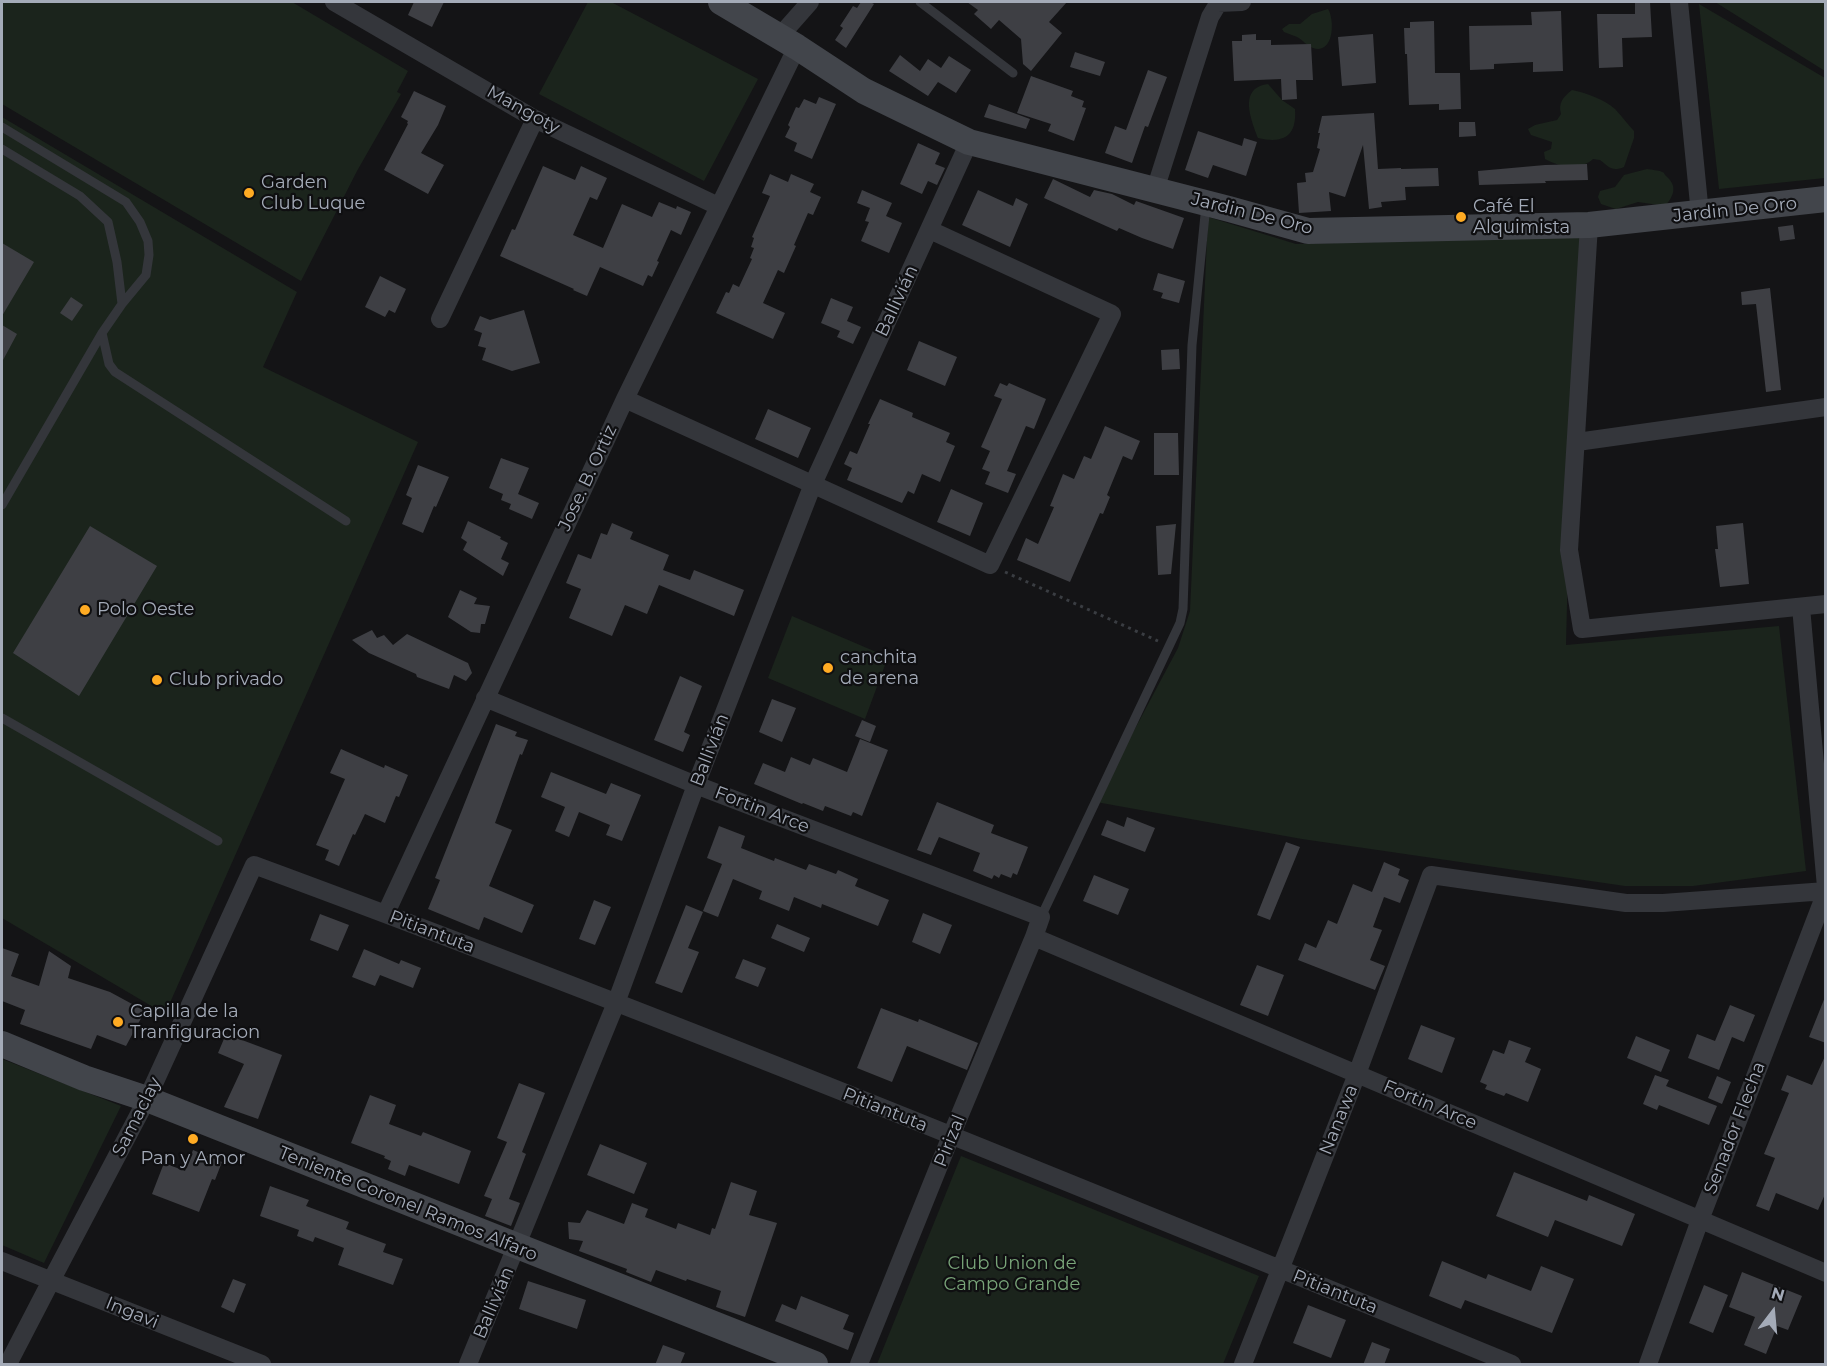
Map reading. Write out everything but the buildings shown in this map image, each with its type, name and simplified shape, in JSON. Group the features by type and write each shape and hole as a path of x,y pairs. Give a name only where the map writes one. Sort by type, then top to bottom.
{"street":[{"name":"Mangoty","path":"334,2 536,119 718,206"},
{"name":"Jardin De Oro","path":"721,2 789,41 864,91 969,142 1308,231 1589,225 1826,200"},
{"name":"Jose. B. Ortiz","path":"386,913 625,399 718,206 789,41 810,2"},
{"path":"1155,190 1210,17 1219,2 1242,2"},
{"path":"1679,2 1700,214"},
{"path":"440,319 536,119"},
{"name":"Ballivián","path":"468,1365 616,1003 696,785 813,484 969,142"},
{"path":"1589,225 1569,550 1582,629 1826,604"},
{"path":"625,399 990,566 1112,314 930,230"},
{"path":"1577,442 1826,407"},
{"name":"Senador Flecha","path":"1648,1365 1700,1220 1826,890 1801,607"},
{"name":"Fortin Arce","path":"485,698 696,785 1041,917"},
{"name":"Pitiantuta","path":"254,865 386,913 951,1136 1512,1365"},
{"name":"Samaclay","path":"8,1365 147,1100 254,865"},
{"name":"Nanawa","path":"1242,1365 1357,1074 1431,875 1626,903 1663,903 1826,890"},
{"name":"Pirizal","path":"859,1365 1041,917"},
{"name":"Fortin Arce","path":"1034,937 1826,1273"},
{"name":"Teniente Coronel Ramos Alfaro","path":"2,1044 815,1365"},
{"name":"Ingavi","path":"2,1261 262,1365"}],"lane":[{"path":"920,2 1013,73"},
{"path":"2,127 126,202 140,222 148,241 149,255 146,275 102,333 2,505"},
{"path":"2,149 80,196 108,222 117,262 122,304"},
{"path":"1041,917 1180,623 1183,609 1192,345 1206,203"},
{"path":"102,333 106,355 115,372 346,521"},
{"path":"2,718 218,841"}],"path":[{"path":"990,566 1169,646"}],"green space":[{"name":"Garden Club Luque","path":"2,2 292,2 408,71 397,92 401,94 357,171 301,281 2,104"},
{"path":"588,2 611,2 758,79 704,181 539,94"},
{"path":"1715,2 1825,2 1825,71"},
{"path":"1699,4 1825,78 1825,178 1719,189"},
{"path":"1328,9 1332,21 1331,35 1329,42 1320,49 1311,47 1282,29 1289,24 1300,24 1312,14"},
{"path":"1268,84 1282,100 1295,109 1294,126 1291,132 1282,139 1258,138 1252,122 1250,98 1253,91"},
{"path":"1572,90 1611,105 1634,131 1634,138 1624,167 1614,169 1600,160 1593,159 1582,165 1569,166 1545,159 1544,152 1551,149 1552,142 1531,135 1528,129 1557,120 1561,114 1562,100"},
{"name":"Club privado","path":"2,117 297,292 263,367 418,442 165,1014 2,918"},
{"path":"1647,169 1663,172 1672,183 1673,194 1665,206 1638,202 1616,209 1601,204 1598,197 1600,191 1615,187 1624,175"},
{"path":"1208,217 1296,244 1580,237 1571,440 1566,645 1779,626 1806,871 1693,886 1625,886 1302,839 1096,802 1178,648 1190,611"},
{"name":"canchita de arena","path":"792,616 888,657 865,719 768,678"},
{"path":"2,1059 121,1106 44,1263 2,1245"},
{"name":"Club Union de Campo Grande","path":"961,1156 1259,1276 1223,1364 877,1364"}],"place":[{"name":"Garden Club Luque","path":"249,193"},
{"name":"Café El Alquimista","path":"1461,217"},
{"name":"Polo Oeste","path":"85,610"},
{"name":"canchita de arena","path":"828,668"},
{"name":"Club privado","path":"157,680"},
{"name":"Capilla de la Tranfiguracion","path":"118,1022"},
{"name":"Pan y Amor","path":"193,1139"}]}
